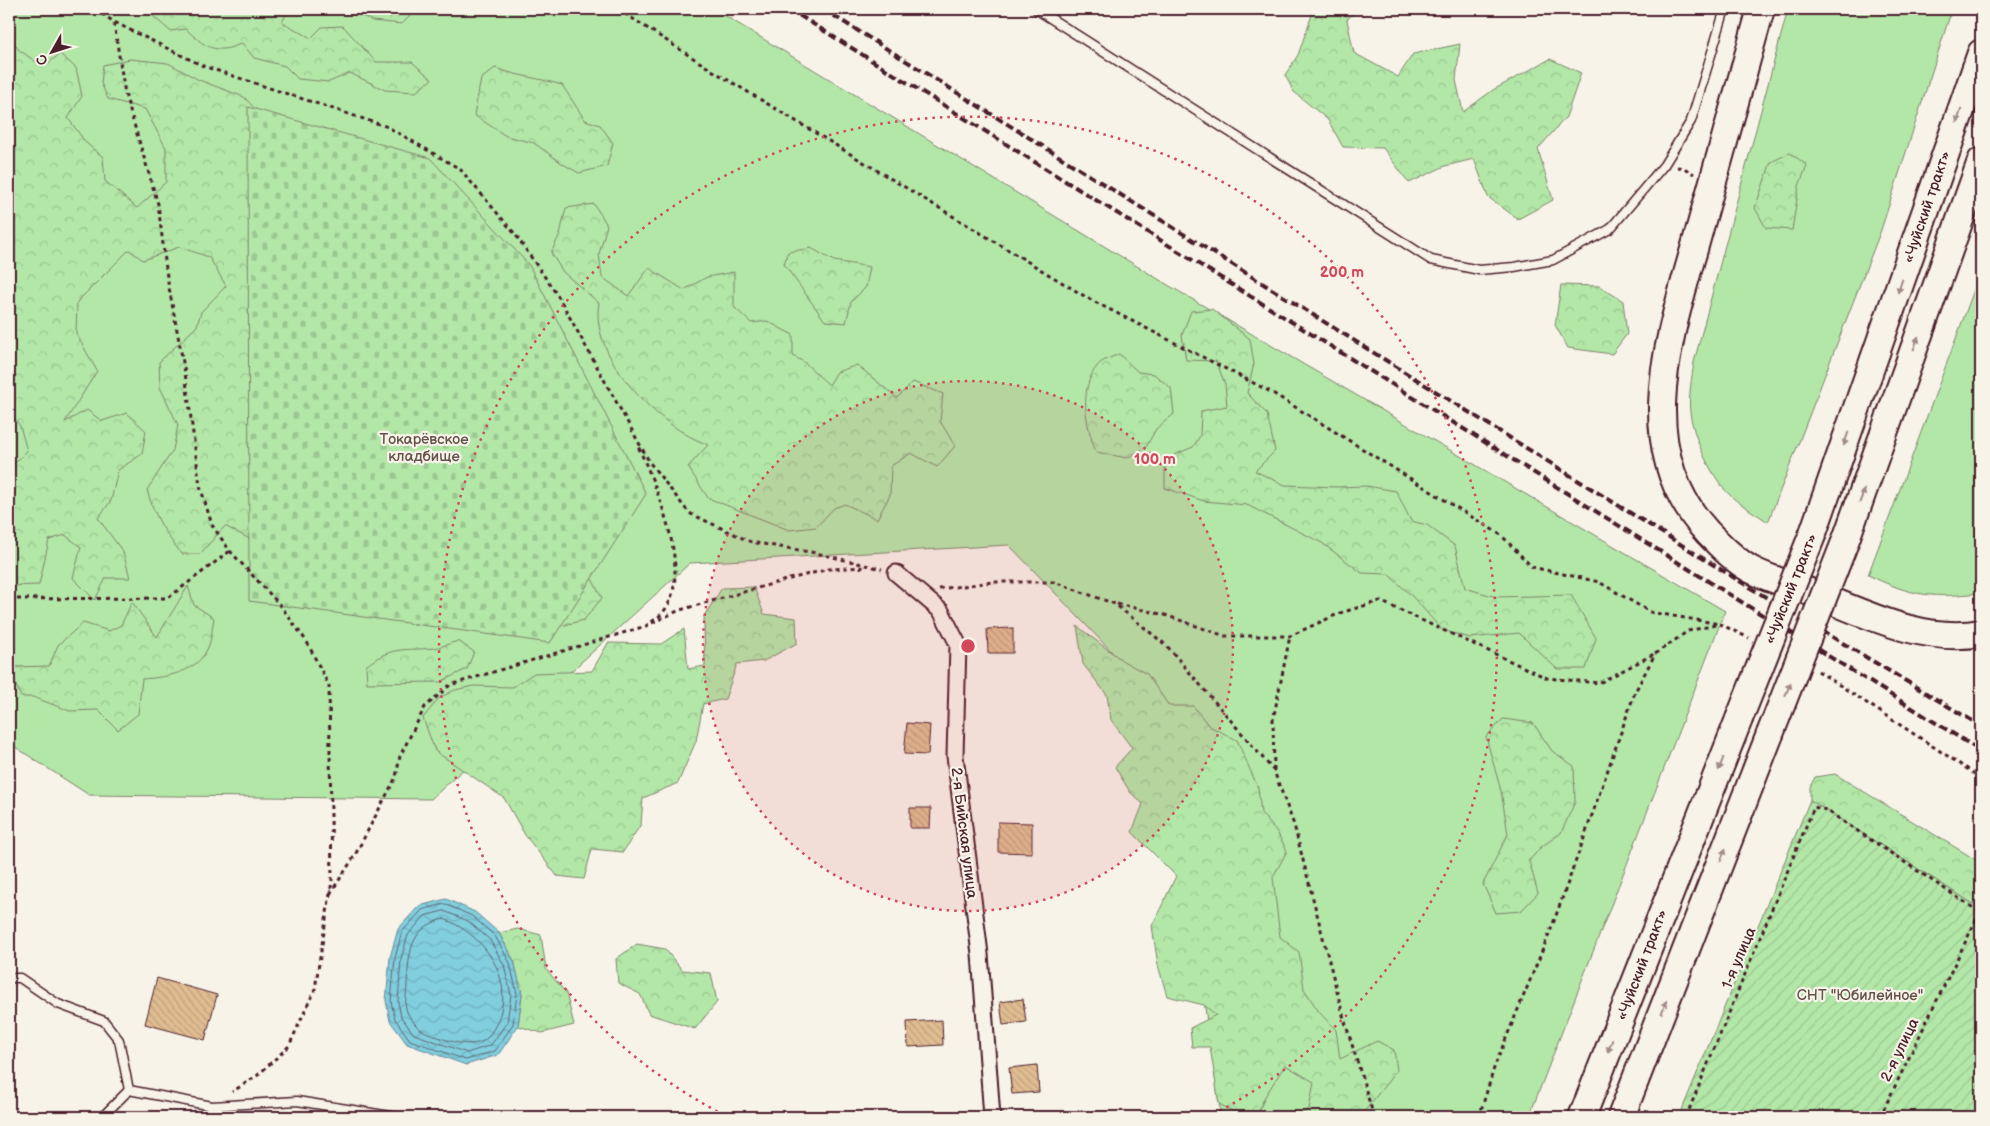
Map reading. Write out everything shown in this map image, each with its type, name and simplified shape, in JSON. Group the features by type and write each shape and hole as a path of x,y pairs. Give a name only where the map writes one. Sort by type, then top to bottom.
{"highway":[{"path":"1761,9 1670,336 1661,412 1663,444 1670,474 1684,502 1702,526 1724,550 1750,569 1898,626 1956,636 1981,633"},
{"name":"«Чуйский тракт»","path":"1582,1117 1813,533 1981,53"},
{"path":"1621,1117 1845,542 1981,161"}],"street":[{"name":"2-я Бийская улица","path":"896,573 942,611 958,644 954,756 980,954 992,1117"}],"lane":[{"path":"1036,9 1431,260 1479,270 1553,260 1610,229 1664,165 1691,121 1725,9"},
{"path":"9,978 20,978 58,1004 104,1021 119,1040 128,1090"},
{"path":"128,1090 212,1106 297,1101 397,1117"},
{"path":"102,1117 128,1090"}],"path":[{"path":"95,9 114,22 203,66 388,127 460,169 515,234 558,296 650,463 689,513 751,542 816,553 896,573"},
{"path":"618,9 751,94 1091,300 1271,392 1501,535 1532,567 1599,582 1650,612 1720,624 1754,640"},
{"path":"114,22 124,94 158,204 167,277 185,373 200,486 212,525 230,551 280,605 307,642 329,686 332,804 330,895 315,989 289,1046 258,1075 212,1106"},
{"path":"632,431 659,496 674,548 674,589 664,611 646,626"},
{"path":"9,599 168,598 230,551"},
{"path":"330,895 354,857 396,777 400,756 424,707 450,685 646,626 680,610 829,569 870,566"},
{"path":"936,589 993,582 1054,582 1115,604 1165,615 1225,636 1290,636 1340,613 1380,601 1546,678 1599,683 1655,654 1688,631 1720,624"},
{"path":"1115,604 1167,646 1274,771"},
{"path":"1290,636 1273,720 1274,771 1294,825 1343,1015 1374,1117"},
{"path":"1478,1117 1495,1065 1550,932 1635,692 1655,654"},
{"path":"1813,669 1830,677 1981,778"},
{"name":"1-я улица","path":"1686,1117 1814,807 1826,810 1980,913"},
{"name":"2-я улица","path":"1880,1117 1980,913"}],"green space":[{"path":"9,9 714,9 1168,285 1725,611 1529,1117 1221,1117 1160,702 1009,545 690,563 431,799 89,795 9,743"},
{"path":"145,9 289,9 282,22 311,38 322,27 343,26 376,62 412,62 432,79 416,92 385,90 350,73 329,82 298,79 285,66 254,58 242,43 225,49 211,48 199,41 186,29 170,31"},
{"path":"349,9 417,9 402,24 372,21"},
{"path":"1314,9 1357,9 1347,20 1354,53 1398,77 1413,54 1460,44 1456,80 1463,112 1493,90 1550,59 1581,73 1566,117 1538,149 1553,200 1518,219 1488,197 1474,159 1445,166 1409,183 1383,148 1343,147 1328,120 1294,92 1285,75 1298,55"},
{"path":"1788,9 1952,9 1881,230 1768,522 1733,498 1711,470 1695,434 1690,412 1690,387 1694,362"},
{"path":"9,36 18,49 43,67 60,54 76,68 82,96 68,118 86,143 103,157 105,181 137,208 166,182 166,148 145,109 108,99 101,83 103,65 130,59 168,63 199,80 244,97 274,129 584,564 602,598 584,620 561,626 261,545 225,526 200,554 182,554 161,524 147,490 173,450 178,425 160,387 159,362 197,326 201,312 226,286 209,257 179,247 143,260 129,250 77,302 76,333 97,371 65,422 87,410 102,421 127,413 146,431 142,454 118,470 111,501 98,518 123,552 130,578 106,578 95,600 73,578 81,547 65,535 49,540 39,585 9,586 9,460 13,465 27,451 20,426 9,411"},
{"path":"495,68 562,85 585,120 600,125 613,143 607,166 579,173 534,143 506,136 474,115 481,79"},
{"name":"Токарёвское кладбище","path":"248,107 430,158 529,265 646,494 550,643 249,601"},
{"path":"1790,153 1807,165 1799,186 1792,230 1766,228 1755,208 1771,162"},
{"path":"594,204 607,225 599,254 602,277 628,296 649,268 684,290 707,277 734,272 734,307 751,323 767,321 793,335 793,356 804,362 829,385 837,372 857,365 897,398 913,382 943,394 940,421 955,446 937,467 911,453 891,466 890,495 877,519 845,504 834,508 816,527 789,530 708,498 688,467 708,445 669,423 638,395 624,378 612,360 603,341 598,322 599,303 563,272 551,253 560,234 566,208"},
{"path":"811,248 834,261 870,267 866,287 851,302 846,323 825,321 784,264 788,252"},
{"path":"1981,271 1981,593 1935,595 1911,592 1868,575"},
{"path":"1561,285 1599,286 1623,301 1627,334 1612,354 1568,348 1555,325"},
{"path":"1212,309 1250,339 1254,364 1247,393 1267,414 1275,451 1255,471 1285,485 1367,486 1396,491 1411,521 1427,525 1455,546 1465,588 1496,597 1571,595 1596,638 1586,669 1557,669 1519,633 1470,638 1442,630 1413,597 1388,574 1362,573 1322,543 1247,505 1204,501 1165,488 1165,466 1172,456 1193,447 1200,436 1201,411 1227,406 1225,384 1216,361 1186,360 1182,335 1191,311"},
{"path":"1119,354 1138,372 1154,374 1171,388 1174,414 1156,429 1146,447 1127,458 1096,452 1089,431 1086,407 1088,385 1092,374 1100,363"},
{"path":"188,586 194,605 214,618 209,645 198,662 190,668 172,675 142,679 138,714 118,730 98,710 70,711 33,697 21,697 13,678 15,667 49,666 58,645 83,623 109,631 121,625 132,602 157,637"},
{"path":"754,587 764,614 796,618 797,643 764,661 737,664 725,699 703,704 696,741 678,783 643,798 641,824 623,852 592,849 584,879 557,876 525,835 504,798 435,751 423,718 439,698 455,690 473,686 513,687 534,673 592,671 608,643 661,644 684,629 688,669 705,666 704,616 722,588"},
{"path":"1077,626 1123,661 1147,674 1169,706 1193,706 1209,726 1237,740 1258,788 1261,813 1277,832 1287,851 1273,877 1280,937 1299,952 1304,989 1319,1012 1336,1030 1340,1059 1377,1041 1394,1050 1397,1070 1360,1117 1296,1117 1309,1109 1314,1082 1285,1065 1264,1098 1257,1117 1244,1117 1219,1104 1210,1047 1192,1047 1190,1028 1216,1015 1204,1005 1167,996 1158,965 1152,926 1176,876 1132,832 1143,804 1130,792 1115,767 1132,748 1111,720 1107,695 1083,664"},
{"path":"458,641 474,652 467,669 440,682 367,683 366,666 375,659 399,650 437,647"},
{"path":"1503,719 1533,723 1552,751 1574,766 1575,802 1561,833 1541,847 1529,861 1538,893 1521,911 1496,913 1483,884 1508,834 1501,791 1486,737"},
{"path":"1835,774 1981,863 1981,909 1810,800 1810,787 1815,777"},
{"name":"СНТ \"Юбилейное\"","path":"1810,800 1981,909 1981,1117 1679,1117"},
{"path":"518,929 541,935 546,969 566,993 574,1025 542,1033 518,1026 522,994 514,961 499,933"},
{"path":"637,944 665,949 682,970 711,973 717,1002 695,1029 649,1014 640,994 618,983 616,959"}],"water":[{"path":"446,899 475,912 499,933 514,961 522,994 518,1026 498,1055 466,1065 407,1044 390,1021 386,1001 390,957 398,929 419,906"}],"building":[{"path":"1013,628 1013,653 988,653 987,629"},
{"path":"907,723 930,725 928,755 904,754"},
{"path":"910,808 931,808 930,828 910,828"},
{"path":"998,822 1032,823 1032,853 998,852"},
{"path":"157,978 217,995 205,1040 145,1024"},
{"path":"1023,999 1026,1022 1003,1025 1000,1002"},
{"path":"942,1020 943,1045 908,1047 907,1022"},
{"path":"1037,1065 1039,1092 1012,1094 1009,1068"}],"railway":[{"path":"789,9 1981,751"},
{"path":"823,9 1749,587 1981,726"}]}
